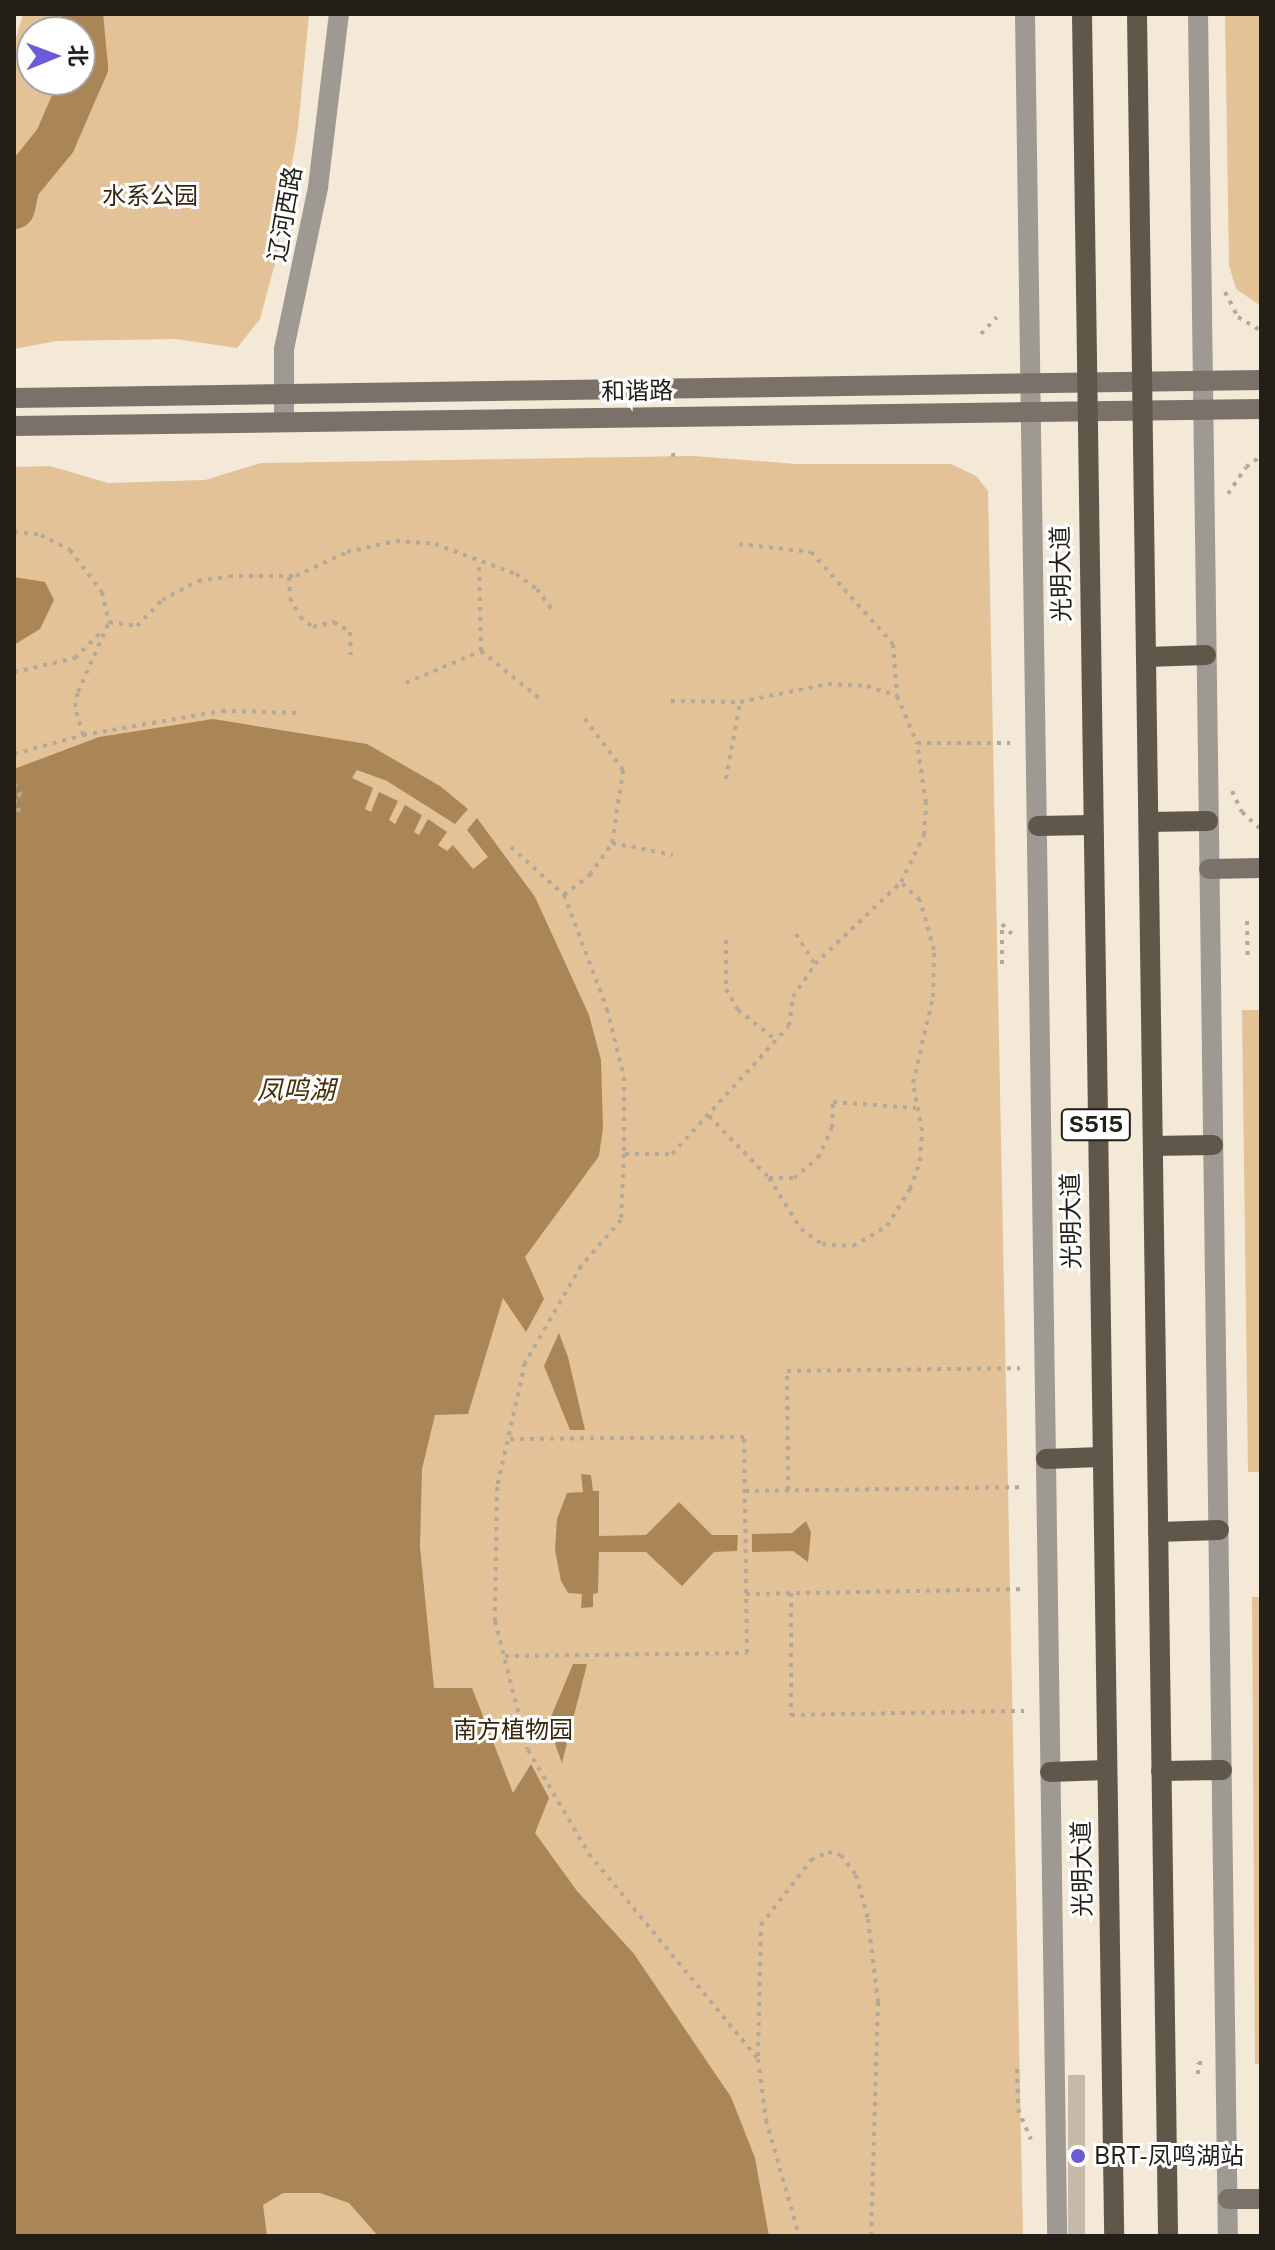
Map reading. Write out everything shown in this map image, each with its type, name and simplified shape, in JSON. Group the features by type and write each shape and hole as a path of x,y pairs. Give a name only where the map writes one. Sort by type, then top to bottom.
{"main road":[{"name":"光明大道","path":"1082,14 1091,825 1114,2236"},
{"name":"S515","path":"1137,14 1168,2236"},
{"name":"和谐路","path":"14,398 1261,380"},
{"name":"和谐路","path":"14,426 1261,409"},
{"path":"1147,657 1206,655"},
{"path":"1149,822 1208,821"},
{"path":"1038,826 1091,825"},
{"path":"1209,869 1261,868"},
{"path":"1153,1146 1213,1145"},
{"path":"1046,1459 1101,1457"},
{"path":"1158,1532 1219,1530"},
{"path":"1050,1772 1106,1770"},
{"path":"1161,1771 1222,1770"},
{"path":"1228,2199 1261,2199"}],"street":[{"name":"辽河西路","path":"284,422 284,349 318,187 339,14"},
{"name":"光明大道","path":"1025,14 1057,2236"},
{"path":"1198,14 1228,2236"}],"path":[{"path":"981,334 997,317"},
{"path":"673,457 674,447"},
{"path":"1226,496 1246,467 1261,456"},
{"path":"14,532 41,535 70,550 102,592 109,622 78,692 75,707 83,735"},
{"path":"109,622 137,626 162,600 198,581 229,576 289,577 347,552 396,541 435,544 516,574 537,589 554,612"},
{"path":"624,1154 672,1154 709,1116 789,1026 793,997 815,964 901,882 924,835 926,803 917,743 897,696 893,644 811,552 739,544"},
{"path":"479,562 481,651 543,701"},
{"path":"289,577 290,598 300,617 313,627 334,622 350,632 351,655"},
{"path":"14,672 75,658 109,622"},
{"path":"406,683 481,651"},
{"path":"671,701 740,702 828,684 867,686 897,696"},
{"path":"726,779 740,702"},
{"path":"14,754 83,735 222,711 302,713"},
{"path":"564,895 590,875 612,843 623,770 584,718"},
{"path":"917,743 1010,743"},
{"path":"14,784 21,794 14,799 20,809 14,813"},
{"path":"1230,787 1242,812 1261,830"},
{"path":"612,843 673,855"},
{"path":"511,847 564,895 607,1009 624,1077 624,1154 621,1220 581,1266 525,1363 505,1439 497,1487 495,1621 528,1750 589,1854 758,2059"},
{"path":"709,1116 769,1178 801,1229 822,1244 853,1246 887,1226 910,1189 920,1161 913,1083 933,997 934,950 920,900 901,882"},
{"path":"1247,921 1248,960"},
{"path":"1002,964 1002,924 1013,935"},
{"path":"796,934 815,964"},
{"path":"726,940 726,989 738,1010 776,1040"},
{"path":"769,1178 794,1178 818,1158 832,1128 833,1102 916,1108"},
{"path":"788,1490 787,1371 1020,1368"},
{"path":"505,1439 744,1437 747,1653 505,1656"},
{"path":"745,1491 1020,1487"},
{"path":"746,1594 1021,1589"},
{"path":"791,1593 791,1715 1024,1711"},
{"path":"799,2236 766,2120 758,2059 761,1925 811,1860 828,1852 841,1855 856,1875 868,1919 878,2002 871,2236"},
{"path":"1017,2069 1018,2109 1031,2139"}],"green space":[{"name":"水系公园","path":"23,14 309,14 298,128 276,260 260,319 237,348 176,339 56,341 14,349 16,38 16,96 96,96 96,16"},
{"path":"1225,14 1261,14 1261,306 1236,289 1229,265"},
{"name":"南方植物园","path":"693,456 796,464 951,464 976,476 988,491 1023,2236 14,2236 14,467 50,466 108,483 205,480 261,463"},
{"path":"1242,1010 1261,1010 1261,1472 1248,1472"},
{"path":"1252,1597 1261,1597 1261,2064 1255,2064"}],"water":[{"path":"14,577 45,582 54,600 40,629 14,645"},
{"name":"凤鸣湖","path":"213,719 367,744 440,786 468,809 455,824 387,781 357,770 352,778 373,788 365,809 371,812 379,792 398,801 389,820 395,824 405,805 422,815 414,832 419,835 428,819 447,832 438,845 447,851 453,845 473,869 488,857 467,830 477,818 535,897 589,1015 601,1060 603,1128 599,1156 525,1257 544,1299 526,1332 503,1298 468,1414 435,1415 422,1469 420,1547 434,1688 472,1688 513,1793 531,1764 549,1798 535,1833 577,1891 634,1954 731,2097 755,2158 769,2236 378,2236 349,2203 320,2193 283,2193 263,2205 267,2236 14,2236 14,769 99,737"},
{"path":"559,1333 568,1357 585,1430 570,1430 544,1366"},
{"path":"581,1474 591,1475 593,1491 599,1491 599,1536 646,1535 679,1502 712,1535 738,1535 737,1551 714,1552 682,1586 646,1552 599,1552 598,1593 593,1594 593,1607 581,1608 582,1594 568,1593 561,1581 555,1550 557,1519 567,1493 583,1492"},
{"path":"806,1521 811,1532 808,1562 793,1551 752,1552 752,1534 792,1533"},
{"path":"573,1664 587,1664 562,1763 548,1724"}],"building":[{"name":"BRT-凤鸣湖站","path":"1068,2075 1085,2075 1085,2236 1068,2236"}],"waterway":[{"path":"14,208 19,185 55,141 87,67 82,14"}],"place":[{"name":"BRT-凤鸣湖站","path":"1078,2156"}]}
